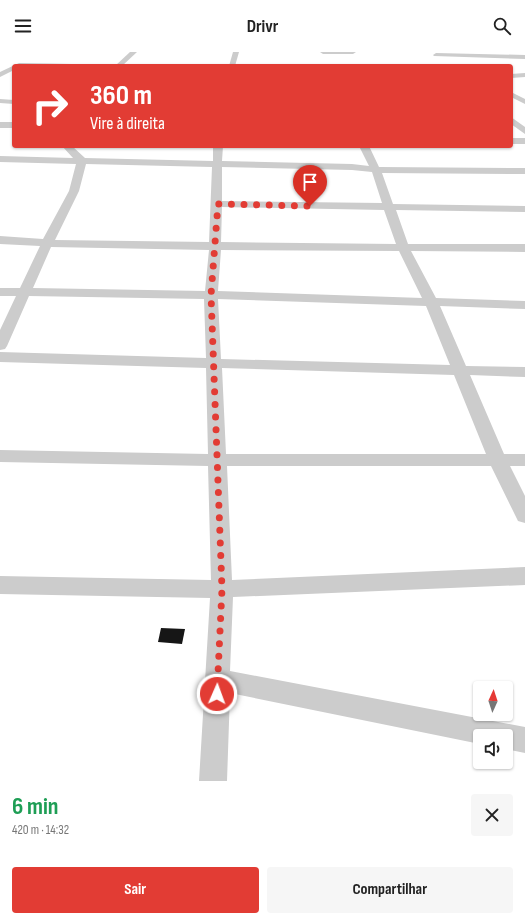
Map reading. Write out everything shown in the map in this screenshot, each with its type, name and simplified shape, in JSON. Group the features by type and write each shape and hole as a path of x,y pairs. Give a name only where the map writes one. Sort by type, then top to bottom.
{"street":[{"path":"120,64 134,52"},
{"path":"233,64 236,52"},
{"path":"323,52 353,52"},
{"path":"434,54 525,57"},
{"path":"434,54 445,62"},
{"path":"20,64 32,56"},
{"path":"0,75 12,69"},
{"path":"513,76 525,75"},
{"path":"513,93 525,93"},
{"path":"513,94 525,102"},
{"path":"0,101 12,102"},
{"path":"513,122 525,131"},
{"path":"0,125 12,125"},
{"path":"513,141 525,141"},
{"path":"69,148 82,161"},
{"path":"213,781 222,589 211,295 218,204 218,148"},
{"path":"365,148 374,166 403,247 431,301 497,459 525,516"},
{"path":"0,159 352,167 374,166 525,171"},
{"path":"0,346 22,294 74,191 82,161"},
{"path":"218,204 525,209"},
{"path":"0,240 47,243 215,246 525,248"},
{"path":"0,292 22,294 211,295 525,305"},
{"path":"0,357 525,372"},
{"path":"0,456 216,460 525,460"},
{"path":"0,584 222,589 525,576"},
{"path":"218,680 473,730"},
{"path":"513,738 525,740"}],"building":[{"path":"161,628 185,629 182,644 158,642"}],"route":[{"path":"217,694 222,589 211,295 218,204 310,206"}]}
